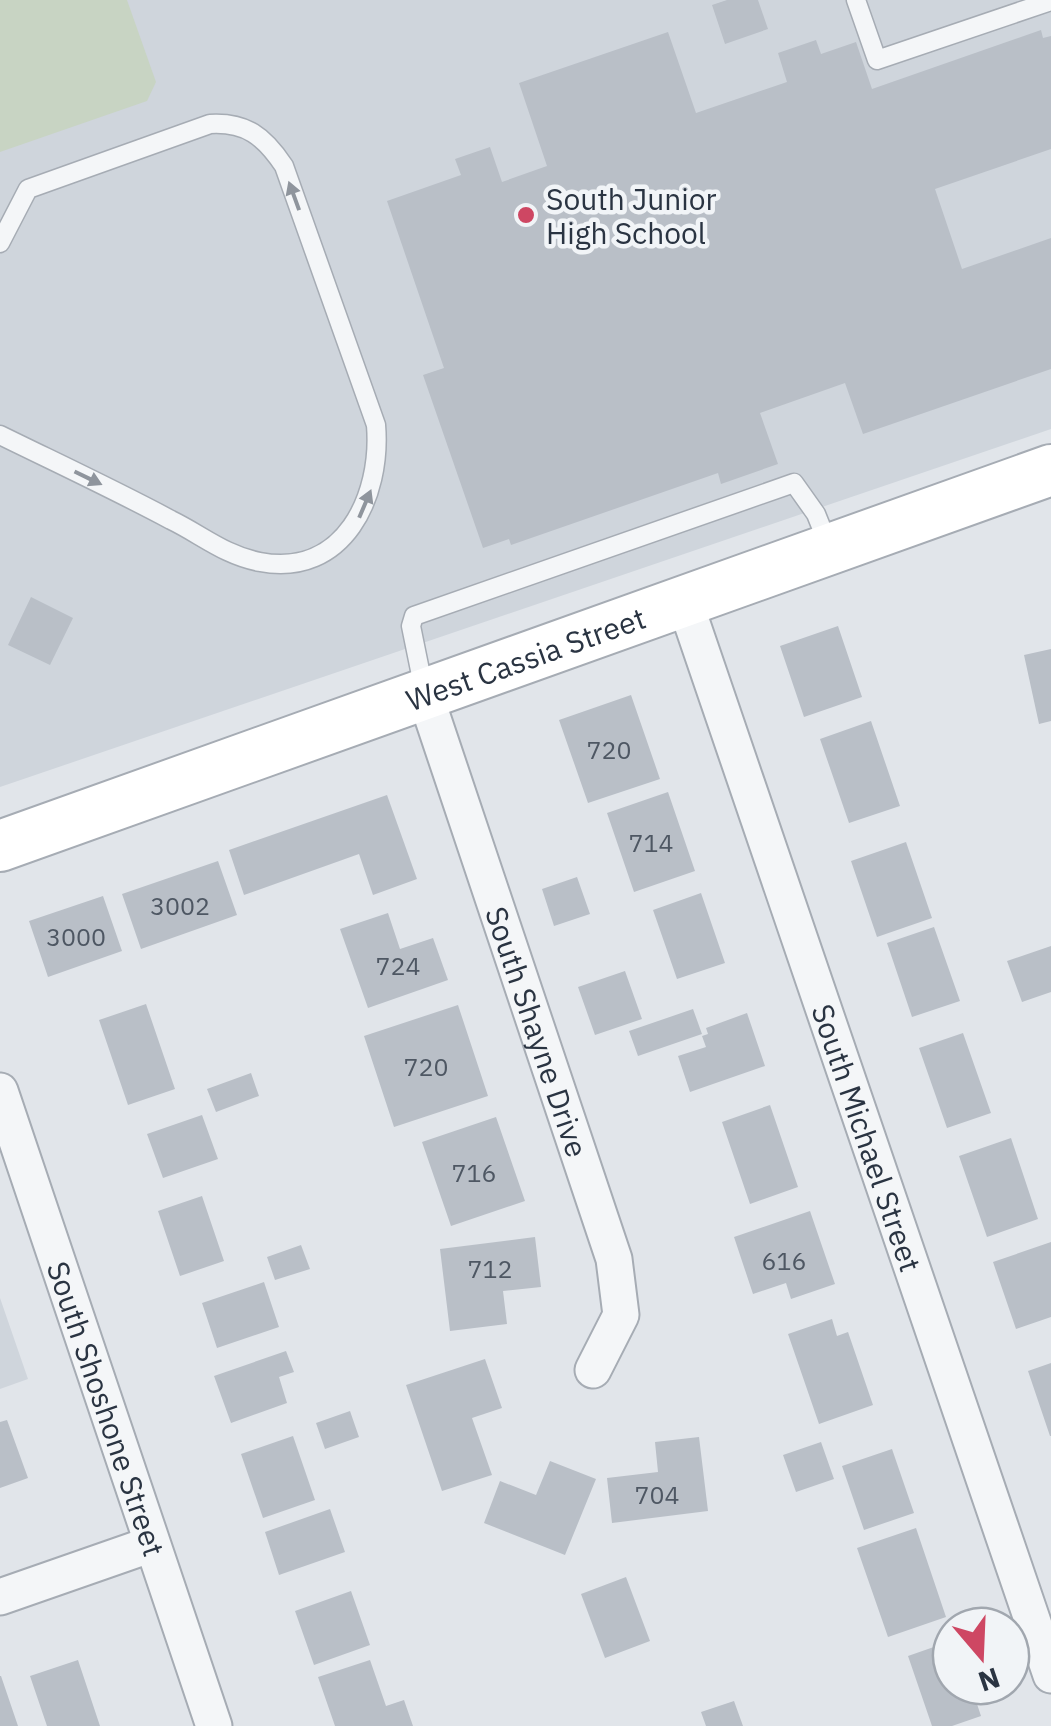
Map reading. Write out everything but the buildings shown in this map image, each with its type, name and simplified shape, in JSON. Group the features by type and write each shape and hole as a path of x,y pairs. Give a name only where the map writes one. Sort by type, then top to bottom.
{"street":[{"name":"West Cassia Street","path":"0,846 1051,470"},
{"name":"South Michael Street","path":"684,600 1051,1675"},
{"name":"South Shayne Drive","path":"424,692 614,1260 621,1315 593,1370"},
{"name":"South Shoshone Street","path":"0,1091 214,1726"},
{"path":"0,1597 152,1544"}],"lane":[{"path":"856,0 877,60 1051,2"},
{"path":"0,243 28,188 210,124 233,123 255,132 284,166 376,425 379,459 362,516 342,539 310,562 264,563 220,551 176,522 0,435"},
{"path":"424,692 411,626 414,616 794,484 816,514 830,549"}],"shaded area":[{"name":"South Junior High School","path":"0,0 1051,0 1051,429 0,787"},
{"path":"0,1298 28,1379 0,1389"}],"green space":[{"path":"0,0 127,0 156,82 147,101 0,152"}],"place":[{"name":"South Junior High School","path":"526,215"}]}
